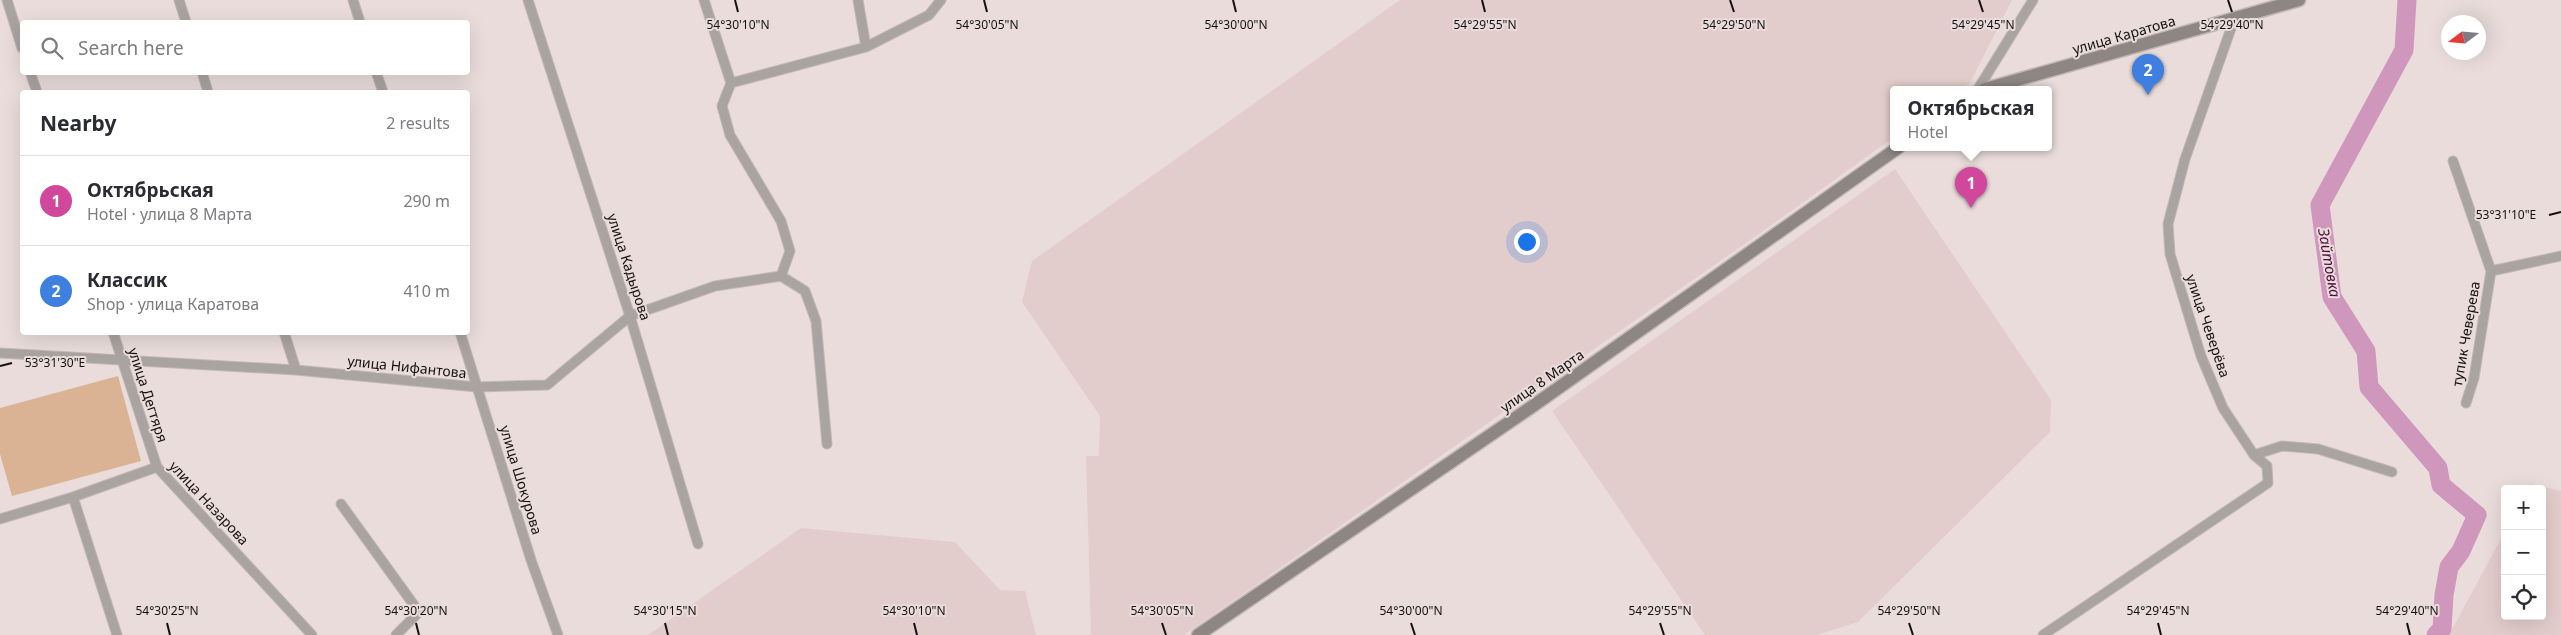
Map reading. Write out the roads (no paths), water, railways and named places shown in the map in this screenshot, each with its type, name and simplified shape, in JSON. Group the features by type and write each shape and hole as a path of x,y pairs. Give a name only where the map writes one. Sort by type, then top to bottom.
{"main road":[{"name":"улица Каратова","path":"1996,86 2234,20 2299,0"},
{"name":"улица 8 Марта","path":"1198,635 1530,408 1893,151"}],"street":[{"path":"7,0 20,42"},
{"path":"179,0 185,20"},
{"path":"353,0 359,20"},
{"name":"улица Кадырова","path":"528,0 630,316 698,544"},
{"path":"704,0 731,83 722,106 730,135 781,220 790,251 782,276 805,291 816,321 826,444"},
{"path":"858,0 866,47"},
{"path":"731,83 866,47 928,15 941,0"},
{"path":"1980,86 2033,0"},
{"name":"улица Чеверёва","path":"2043,635 2268,483 2267,466 2254,455 2223,408 2200,356 2170,254 2168,224 2185,159 2234,20"},
{"path":"31,75 36,90"},
{"path":"203,75 207,90"},
{"path":"377,75 381,90"},
{"name":"тупик Чеверева","path":"2453,161 2491,270 2474,378 2466,403"},
{"name":"тупик Чеверева","path":"2491,270 2561,256"},
{"name":"улица Нифантова","path":"0,353 296,370 477,387 547,385 630,316 715,286 782,276"},
{"name":"улица Дегтяря","path":"114,335 157,467"},
{"path":"285,335 296,370"},
{"name":"улица Шокурова","path":"461,335 531,560 558,635"},
{"path":"2254,455 2282,446 2318,449 2392,472"},
{"name":"улица Назарова","path":"0,520 73,497 157,467 312,635"},
{"path":"73,497 117,635"},
{"path":"341,504 419,612 396,635"}],"waterway":[{"name":"Зайтовка","path":"2407,0 2404,50 2320,205 2332,297 2366,351 2369,387 2438,468 2441,485 2477,515 2461,551 2449,567 2444,595 2442,629 2436,635"}],"place":[{"name":"Классик","path":"2148,95"},
{"name":"Октябрьская","path":"1971,208"}]}
